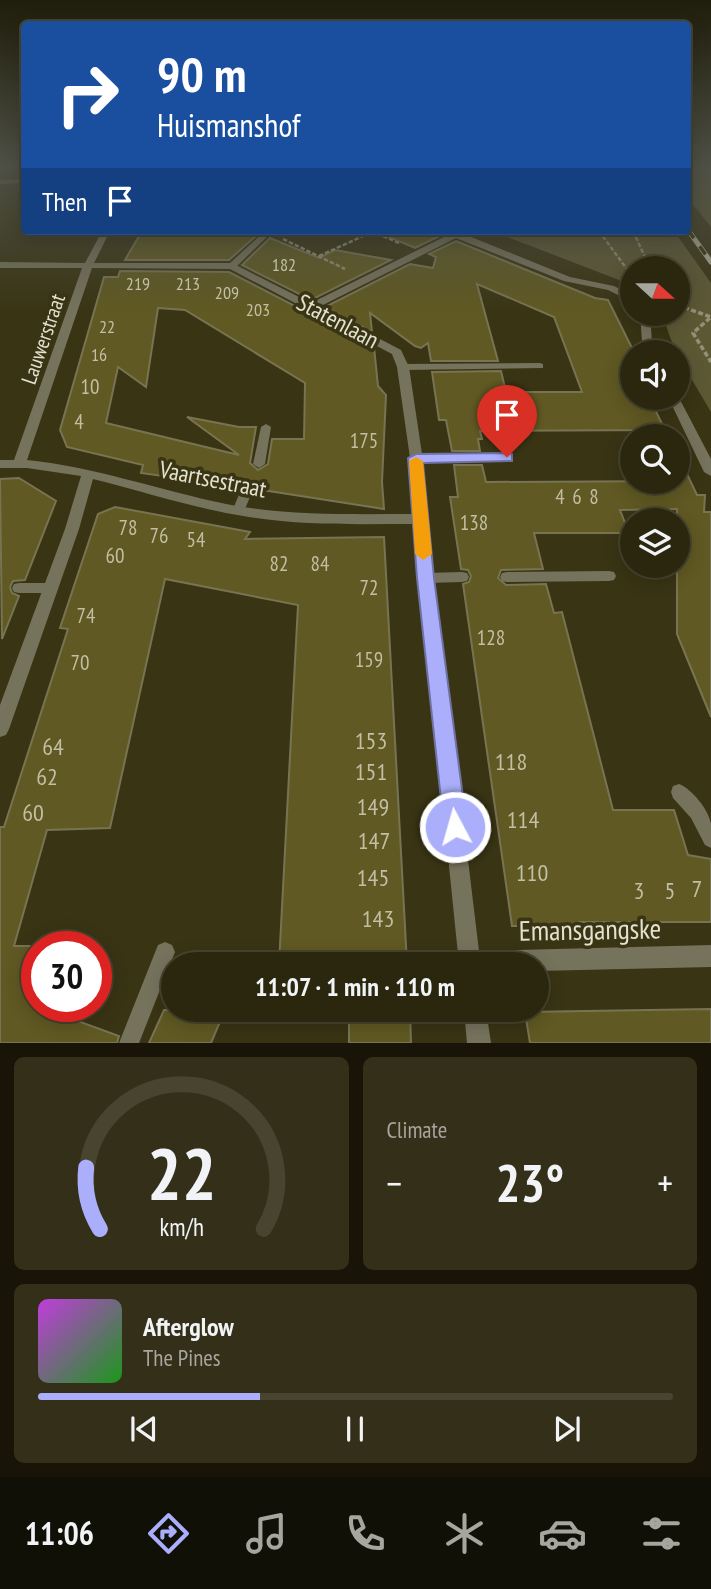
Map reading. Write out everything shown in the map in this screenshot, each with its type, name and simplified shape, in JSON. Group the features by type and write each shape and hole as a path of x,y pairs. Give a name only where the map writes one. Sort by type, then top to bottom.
{"street":[{"name":"Lauwerstraat","path":"20,463 88,264 104,235"},
{"path":"312,307 448,235"},
{"path":"457,235 567,279 611,288 620,293"},
{"name":"Statenlaan","path":"0,265 232,266 397,352 403,368 416,458 426,578 469,952"},
{"path":"680,410 711,472"},
{"path":"416,458 507,457"},
{"name":"Vaartsestraat","path":"0,464 20,463 71,469 238,510 304,518 420,519"},
{"path":"0,729 88,475"},
{"name":"Emansgangske","path":"549,961 711,956"},
{"path":"476,1022 479,1043"}],"lane":[{"path":"232,266 265,235"},
{"path":"403,368 540,366"},
{"path":"259,464 266,427"},
{"path":"238,510 248,488"},
{"path":"507,577 609,576"},
{"path":"426,578 462,577"},
{"path":"19,588 51,588"},
{"path":"679,792 697,812 711,839"},
{"path":"129,1041 161,962"}],"path":[{"path":"272,235 345,269"},
{"path":"319,256 365,235"},
{"path":"602,235 620,257"},
{"path":"635,235 644,256"},
{"path":"690,310 711,317 694,333 711,362"}],"shaded area":[{"path":"702,216 711,216 711,227"},
{"path":"502,235 677,235 711,283 711,412 690,376 690,340 671,339 666,326 690,326 690,256 620,256 620,280"}],"building":[{"path":"140,235 257,235 229,260 125,260"},
{"path":"384,235 442,235 415,248"},
{"path":"270,238 319,258 335,250 391,260 311,300 242,265"},
{"path":"456,241 595,298 608,300 628,340 620,340 620,410 655,410 662,424 620,424 620,430 480,431 480,451 452,451 446,420 439,420 432,372 501,371 506,392 582,392 554,317 477,284 498,361 431,361 428,343 421,348 415,346 370,313 372,332 325,307 410,264 433,268 436,257 429,254"},
{"path":"120,271 229,272 374,347 378,386 386,395 382,482 384,509 256,489 249,482 240,487 141,473 143,465 67,447 60,430 104,277 118,277","holes":["158,308 185,310 305,383 304,439 272,439 268,464 258,470 250,463 256,427 239,427 187,417 239,455 106,423 118,367 146,387"]},
{"path":"454,465 482,465 486,482 620,481 620,494 690,494 690,480 697,495 705,495 704,512 711,512 711,717 677,634 677,578 690,578 690,508 620,508 620,533 534,533 543,569 501,570 498,578 506,585 546,584 554,613 562,612 613,810 674,810 688,855 711,859 711,922 579,922 580,926 512,926 463,584 469,582 471,576 468,570 461,569 450,497 458,497"},
{"path":"19,478 56,501 25,580 13,581 10,587 12,593 19,596 2,639 0,479"},
{"path":"115,507 250,532 245,539 384,537 406,952 280,952 298,605 165,579 110,828 47,830 14,946 21,946 21,1022 81,1022 119,1036 117,1043 0,1043 0,827 4,827 68,629 60,628 98,514"},
{"path":"711,1009 711,1043 530,1043 527,1022 549,1022 549,1012"},
{"path":"161,1017 161,1022 220,1022 211,1043 149,1043"},
{"path":"349,1022 410,1022 411,1043 349,1043"}],"railway":[{"path":"691,234 711,262"}],"slow traffic":[{"path":"416,461 423,554"}],"route":[{"path":"455,827 426,578 416,458 507,457"}]}
